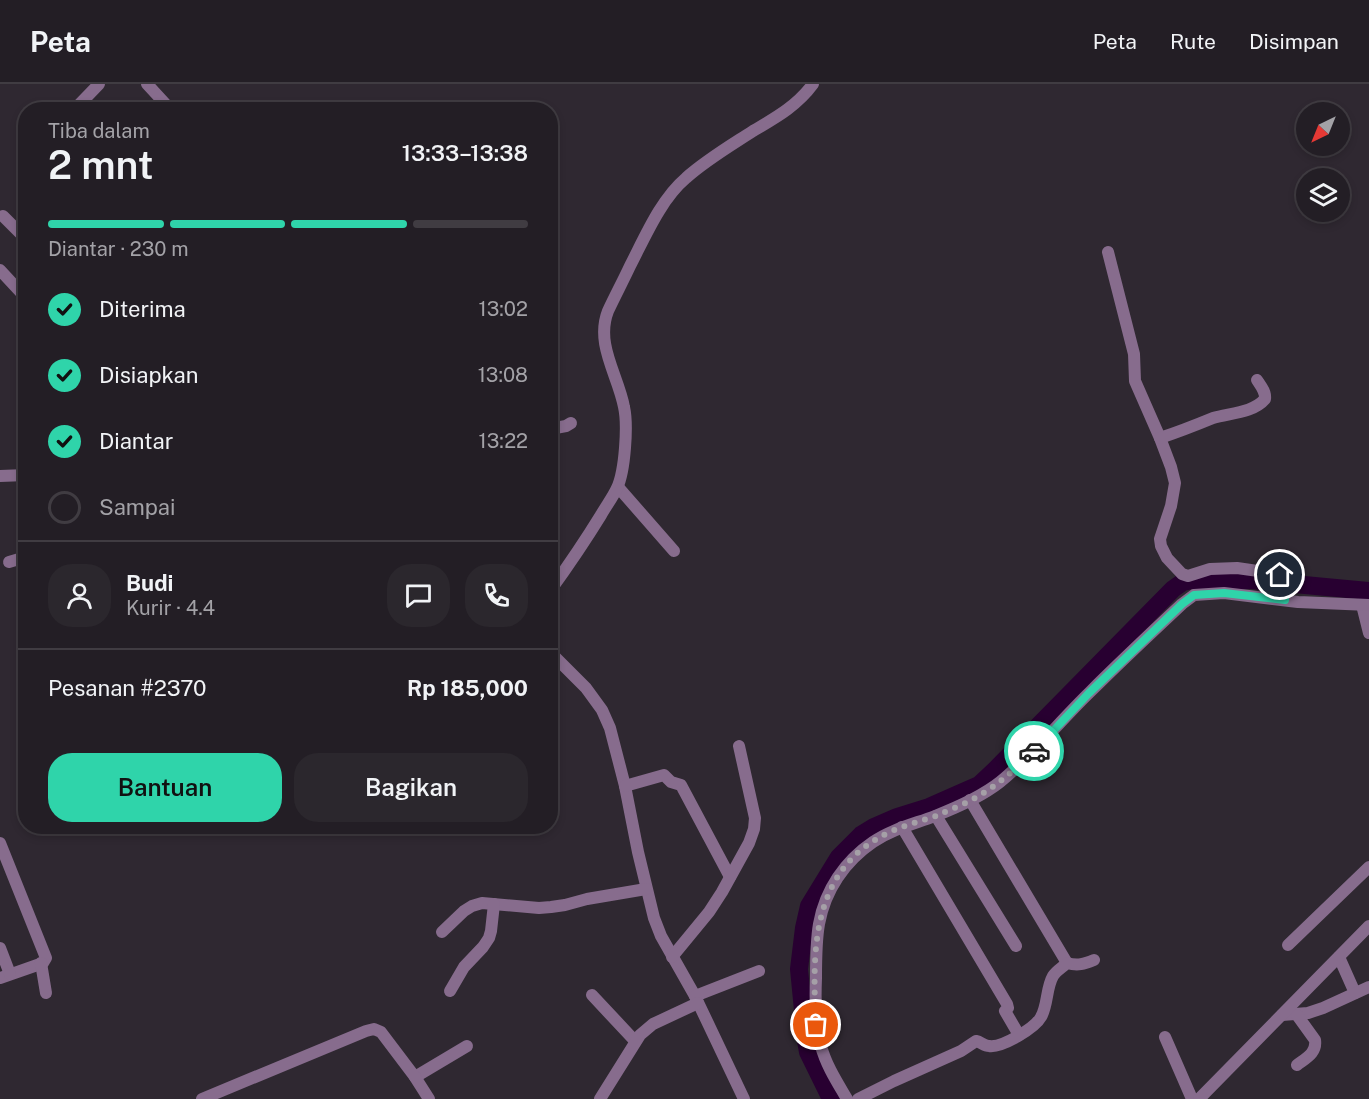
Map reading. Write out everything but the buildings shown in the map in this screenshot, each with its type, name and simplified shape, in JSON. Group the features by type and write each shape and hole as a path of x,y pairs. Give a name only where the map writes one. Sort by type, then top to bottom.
{"street":[{"path":"82,102 99,84"},
{"path":"147,84 164,102"},
{"path":"558,580 618,487 623,469 624,408 603,340 604,323 643,241 672,191 685,178 780,115 805,95 813,84"},
{"path":"3,216 18,231"},
{"path":"1108,252 1134,354 1135,381 1161,438 1175,483 1172,506 1160,539 1167,558 1182,574 1188,576 1210,569 1237,568 1286,575 1286,596"},
{"path":"0,270 18,289"},
{"path":"1161,438 1213,418 1260,405 1266,396 1257,380"},
{"path":"558,428 571,423"},
{"path":"0,476 18,475"},
{"path":"618,487 674,551"},
{"path":"9,562 18,559"},
{"path":"847,1099 828,1065 816,1025 819,924 825,901 845,866 873,842 891,831 936,816 987,792 1020,764 1089,693 1194,595 1224,593 1286,596 1366,605 1366,624 1369,633"},
{"path":"558,660 586,688 602,710 610,728 654,918 672,957 697,1000 744,1099"},
{"path":"672,957 710,912 749,843 754,829 755,818 739,746"},
{"path":"625,786 664,775 671,782 681,785 730,877"},
{"path":"970,800 1067,963 1082,965 1094,960"},
{"path":"936,816 1016,946"},
{"path":"902,827 1007,1004 1008,1008 1005,1011 1019,1035"},
{"path":"0,843 45,961 5,976 0,948"},
{"path":"1288,945 1369,867"},
{"path":"442,932 464,911 482,903 551,907 646,889"},
{"path":"450,991 464,967 489,938 494,904"},
{"path":"1199,1099 1369,926"},
{"path":"1351,944 1369,938"},
{"path":"1339,957 1355,993"},
{"path":"40,963 46,993"},
{"path":"858,1099 961,1051 976,1041 990,1046 998,1045 1031,1028 1042,1015 1054,975 1067,963"},
{"path":"600,1099 635,1041 653,1024 759,971"},
{"path":"1282,1016 1308,1013 1369,987"},
{"path":"592,995 635,1041"},
{"path":"1297,1015 1315,1040 1316,1045 1315,1049 1297,1065"},
{"path":"202,1099 374,1029 381,1032 429,1099"},
{"path":"1165,1037 1192,1099"},
{"path":"415,1077 467,1046"}],"waterway":[{"path":"831,1099 808,1052 799,969 809,906 839,857 861,835 897,817 929,807 979,785 1173,589 1183,582 1251,580 1369,591"}],"way so far":[{"path":"816,1025 819,924 825,901 845,866 873,842 891,831 936,816 987,792 1034,751"}],"route":[{"path":"1034,751 1089,693 1194,595 1224,593 1285,600 1287,576 1280,575"}]}
